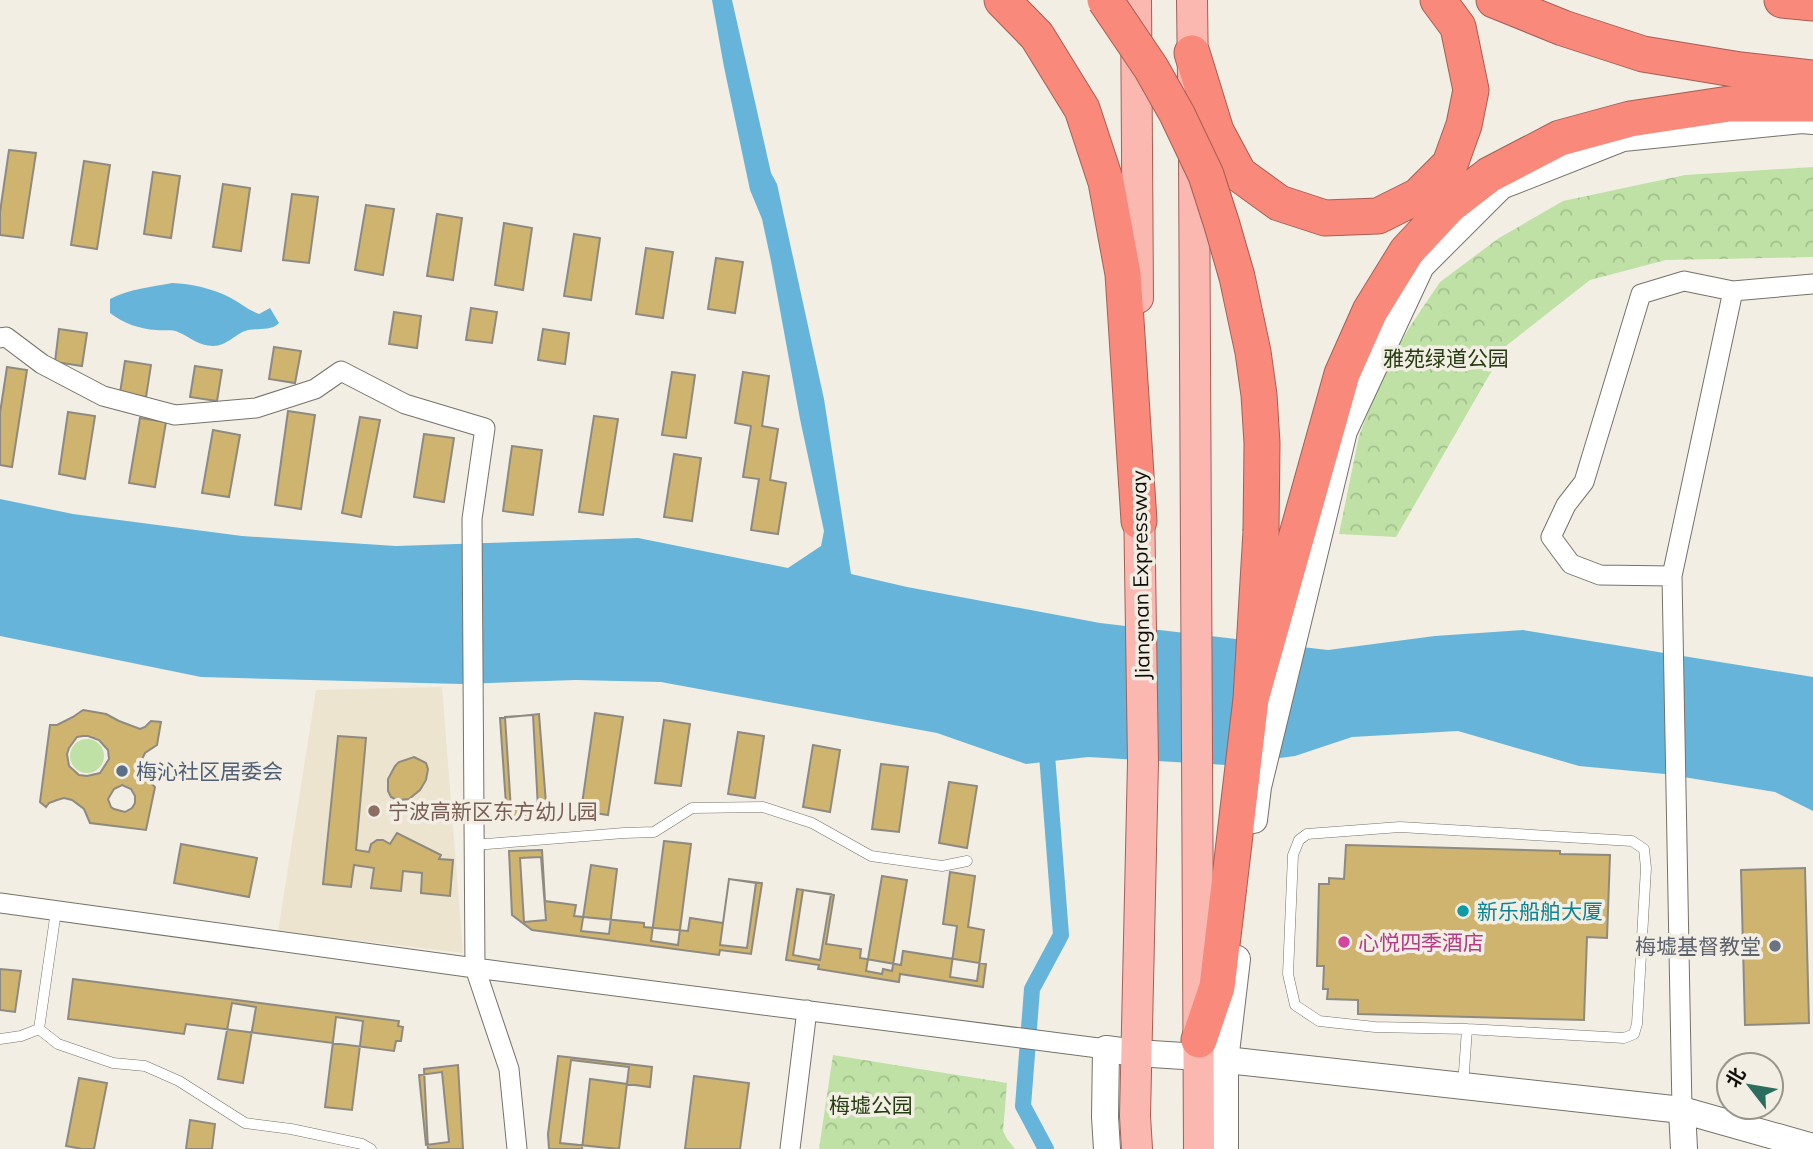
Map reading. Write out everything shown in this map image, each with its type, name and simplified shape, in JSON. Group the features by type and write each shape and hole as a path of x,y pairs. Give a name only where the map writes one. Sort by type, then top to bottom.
{"highway":[{"path":"1002,0 1037,36 1082,109 1106,182 1122,274 1139,521"},
{"path":"1105,0 1151,68 1177,114 1206,175 1237,277 1259,394 1263,626"},
{"path":"1192,53 1216,131 1240,174 1279,203 1325,218 1378,216 1418,196 1450,164 1464,125 1471,90 1458,27 1438,0"},
{"path":"1494,0 1563,28 1643,54 1740,70 1813,78"},
{"path":"1782,0 1813,3"},
{"path":"1208,1052 1242,766 1263,626 1342,374 1370,311 1407,251 1449,206 1489,174 1560,138 1630,119 1729,104 1813,104"}],"main road":[{"name":"Jiangnan Expressway","path":"1136,0 1143,762 1135,1116 1137,1149"},
{"path":"1192,0 1198,768 1208,1052 1225,1149"},
{"path":"1199,1149 1208,1052 1258,787 1344,431 1421,267 1502,186 1623,138 1813,121"},
{"path":"1107,1149 1106,1049 1136,1053 1208,1052 1463,1086 1682,1110 1813,1147"},
{"path":"1682,1110 1684,1149"}],"street":[{"path":"1671,576 1600,575 1571,564 1551,537 1566,505 1584,482 1641,294 1684,281 1733,291 1813,284"},
{"path":"1682,1110 1671,576 1733,291"},
{"path":"0,338 6,337 42,364 103,397 174,415 256,408 315,389 341,371 405,404 485,428 472,519 475,968 509,1069 517,1149"},
{"path":"0,903 475,968 1106,1049"},
{"path":"790,1149 807,1010"}],"lane":[{"path":"474,845 654,832 692,808 763,807 812,823 872,856 942,866 967,861"},
{"path":"1400,827 1632,841 1644,849 1646,868 1642,949 1634,1034 1624,1038 1467,1029 1376,1027 1319,1021 1295,1005 1288,974 1293,855 1299,840 1307,834 1400,827"},
{"path":"39,1029 56,911"},
{"path":"1642,949 1679,941"},
{"path":"0,1039 21,1036 39,1029"},
{"path":"39,1029 58,1044 113,1063 145,1066 179,1081 245,1123 362,1144 371,1149"},
{"path":"1463,1086 1467,1029"}],"shaded area":[{"name":"宁波高新区东方幼儿园","path":"442,687 463,953 278,931 316,690"}],"green space":[{"name":"雅苑绿道公园","path":"1813,167 1813,257 1666,260 1590,280 1506,346 1396,537 1339,534 1359,436 1385,369 1440,282 1499,238 1563,201 1685,175"},
{"path":"87,739 99,744 104,756 99,768 87,773 75,768 70,756 75,744"},
{"name":"梅墟公园","path":"833,1055 1007,1083 1003,1131 1015,1149 819,1149"}],"water":[{"path":"712,0 732,0 771,173 777,184 824,399 851,574 1100,623 1328,650 1435,636 1523,630 1813,677 1813,811 1775,792 1665,774 1579,766 1458,731 1352,737 1295,756 1226,765 1088,757 1026,764 937,733 661,682 576,680 461,684 201,677 0,636 0,499 73,514 242,536 396,546 638,538 788,568 821,546 824,531 771,261 762,219 750,190"},
{"path":"172,283 215,291 259,314 270,308 279,323 269,328 248,330 223,344 208,346 176,331 137,327 110,313 110,299"}],"building":[{"path":"9,150 36,153 23,238 0,235 0,212"},
{"path":"84,161 110,165 97,249 71,245"},
{"path":"153,172 180,176 171,238 144,234"},
{"path":"223,184 250,188 241,251 213,247"},
{"path":"292,194 318,197 309,263 283,260"},
{"path":"366,205 394,209 383,275 355,270"},
{"path":"437,214 462,218 453,280 427,276"},
{"path":"504,223 532,228 523,290 495,285"},
{"path":"574,234 600,238 591,300 564,296"},
{"path":"646,248 673,252 663,318 636,314"},
{"path":"716,258 743,262 735,313 708,309"},
{"path":"471,308 497,312 492,343 466,340"},
{"path":"394,312 421,316 417,348 389,344"},
{"path":"59,329 87,333 82,366 55,362"},
{"path":"543,329 569,333 565,364 538,360"},
{"path":"274,347 301,351 295,383 269,379"},
{"path":"125,361 151,365 146,397 120,393"},
{"path":"195,366 222,370 217,401 190,397"},
{"path":"7,367 27,370 12,467 0,465 0,413"},
{"path":"672,372 695,375 686,438 662,435"},
{"path":"743,372 769,376 762,426 778,429 770,480 786,483 778,534 751,530 759,479 743,477 751,426 735,423"},
{"path":"288,411 315,415 301,509 275,505"},
{"path":"68,412 95,416 85,479 59,474"},
{"path":"594,416 618,419 603,515 579,512"},
{"path":"360,417 380,420 361,517 342,513"},
{"path":"140,418 166,422 155,487 129,483"},
{"path":"213,430 240,435 229,497 202,493"},
{"path":"424,434 454,438 444,502 414,497"},
{"path":"512,446 542,450 533,515 503,511"},
{"path":"674,454 701,458 692,521 664,517"},
{"name":"梅沁社区居委会","path":"83,710 106,714 140,729 151,721 161,722 157,745 145,753 141,761 142,775 155,787 146,830 90,823 84,809 72,800 64,798 49,803 46,807 40,802 50,725 57,725","holes":["88,736 99,740 108,750 109,759 100,773 79,775 69,766 67,754 77,737","122,785 131,789 135,796 132,808 125,812 111,807 108,799 114,789"]},
{"path":"595,713 623,717 608,815 581,811"},
{"path":"539,714 547,816 507,819 500,718"},
{"path":"533,715 538,808 511,810 505,717"},
{"path":"664,720 690,724 681,786 655,783"},
{"path":"738,732 764,736 755,798 728,794"},
{"path":"338,736 366,738 356,850 369,852 371,844 377,840 390,844 397,833 441,855 439,859 453,860 450,896 421,893 422,873 403,871 401,891 371,888 374,868 354,865 351,887 323,884"},
{"path":"813,745 840,750 830,812 803,807"},
{"path":"414,757 426,763 426,780 420,790 409,799 391,797 388,779 395,766"},
{"path":"881,764 908,767 899,832 872,829"},
{"path":"949,782 977,786 967,848 939,843"},
{"path":"664,841 691,844 678,945 651,941"},
{"path":"181,844 257,858 249,897 174,883"},
{"name":"新乐船舶大厦","path":"1346,845 1560,851 1560,854 1610,855 1607,938 1587,937 1584,1020 1358,1014 1358,1000 1327,999 1328,989 1323,989 1324,966 1317,966 1319,884 1329,884 1329,878 1344,879"},
{"path":"542,850 545,901 576,905 574,916 644,923 644,927 688,931 690,918 723,923 729,879 762,883 751,954 720,950 719,955 532,930 512,915 509,851"},
{"path":"541,857 546,920 524,922 520,858"},
{"path":"591,865 617,869 609,934 581,931"},
{"name":"梅墟基督教堂","path":"1805,868 1809,1023 1745,1025 1741,870"},
{"path":"950,872 975,876 968,927 984,930 977,981 950,977 957,926 943,924"},
{"path":"882,876 907,880 892,971 883,969 882,974 866,971"},
{"path":"729,879 756,883 747,948 720,945"},
{"path":"797,889 834,895 826,944 861,949 860,958 901,965 903,951 986,964 983,987 900,974 899,982 818,969 819,965 786,960"},
{"path":"803,890 831,894 820,960 793,955"},
{"path":"0,969 21,971 15,1012 0,1010"},
{"path":"73,979 399,1021 398,1026 403,1027 401,1041 396,1041 394,1051 186,1024 184,1034 68,1019"},
{"path":"232,1003 256,1007 243,1083 218,1079"},
{"path":"336,1017 363,1021 352,1110 325,1107"},
{"path":"558,1056 652,1067 650,1087 590,1079 582,1149 549,1149 548,1134"},
{"path":"571,1060 629,1067 619,1149 560,1143"},
{"path":"458,1065 463,1149 428,1149 424,1069"},
{"path":"442,1072 449,1142 426,1145 419,1075"},
{"path":"694,1076 749,1083 740,1149 685,1149"},
{"path":"79,1078 107,1083 94,1149 66,1146"},
{"path":"190,1120 215,1124 212,1149 186,1149"}],"waterway":[{"path":"1046,742 1061,935 1032,989 1023,1106 1046,1149"}],"place":[{"name":"梅沁社区居委会","path":"122,771"},
{"name":"宁波高新区东方幼儿园","path":"374,811"},
{"name":"新乐船舶大厦","path":"1463,911"},
{"name":"心悦四季酒店","path":"1344,942"},
{"name":"梅墟基督教堂","path":"1775,946"}]}
